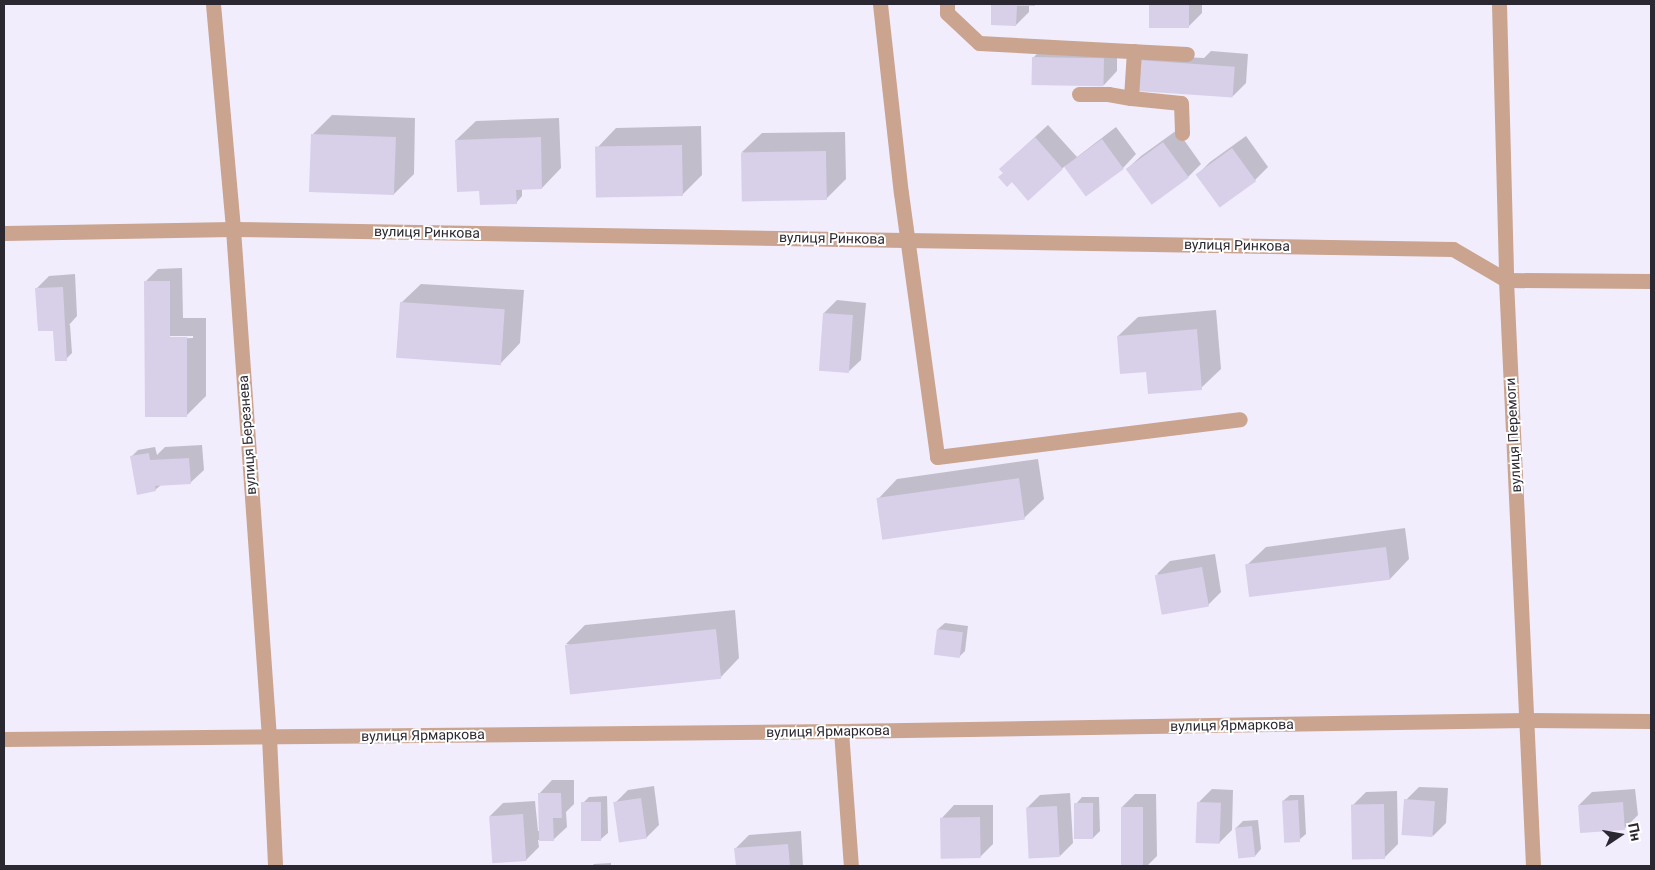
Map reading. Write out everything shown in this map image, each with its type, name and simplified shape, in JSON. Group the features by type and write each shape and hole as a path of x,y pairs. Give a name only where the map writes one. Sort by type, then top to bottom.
{"street":[{"name":"вулиця Березнева","path":"213,4 233,228 269,737 276,866"},
{"path":"880,4 908,240 937,457 1240,419"},
{"path":"947,4 947,13 979,43 1187,54"},
{"name":"вулиця Перемоги","path":"1499,4 1506,280 1532,866"},
{"path":"1131,98 1134,52"},
{"path":"1078,94 1108,94 1181,103 1182,133"},
{"name":"вулиця Ринкова","path":"4,233 233,228 1453,249 1506,280 1651,282"},
{"name":"вулиця Ярмаркова","path":"4,739 841,731 1526,720 1651,721"},
{"path":"841,731 851,866"}],"building":[{"path":"991,4 1035,4 1035,6 1017,6 1016,26 991,25"},
{"path":"1149,4 1189,4 1189,28 1149,28"},
{"path":"1032,57 1104,58 1104,86 1032,85"},
{"path":"1139,60 1235,67 1233,98 1137,91"},
{"path":"311,134 396,137 394,195 309,192"},
{"path":"541,137 542,189 516,190 517,204 480,205 479,191 457,192 455,140"},
{"path":"1035,137 1063,169 1028,201 1012,182 1007,187 998,177 1003,173 999,169"},
{"path":"1102,139 1124,169 1086,197 1064,167"},
{"path":"1163,142 1189,178 1152,205 1126,169"},
{"path":"682,145 683,196 596,198 595,147"},
{"path":"1232,148 1256,181 1220,208 1196,174"},
{"path":"826,151 827,200 742,201 741,152"},
{"path":"144,281 170,281 170,337 187,337 187,417 145,417"},
{"path":"63,287 67,361 55,361 53,331 38,331 35,288"},
{"path":"400,302 505,309 501,365 396,358"},
{"path":"823,313 853,315 849,373 819,371"},
{"path":"1197,329 1202,390 1148,394 1146,372 1120,374 1117,336"},
{"path":"149,453 150,460 189,458 191,484 155,486 156,491 137,495 130,456"},
{"path":"1019,478 1025,520 882,540 876,498"},
{"path":"1386,547 1390,580 1249,597 1245,564"},
{"path":"1202,567 1209,606 1162,615 1155,575"},
{"path":"716,629 721,679 570,695 565,645"},
{"path":"937,629 963,632 960,658 934,655"},
{"path":"538,793 561,793 562,818 553,818 554,841 539,841"},
{"path":"641,798 647,839 619,842 613,802"},
{"path":"1404,799 1435,801 1432,837 1401,835"},
{"path":"1298,800 1300,842 1284,843 1282,801"},
{"path":"581,802 601,802 601,841 581,841"},
{"path":"1197,802 1221,803 1220,844 1196,843"},
{"path":"1623,802 1625,830 1580,833 1578,805"},
{"path":"1074,803 1093,803 1093,839 1074,839"},
{"path":"1384,804 1385,859 1352,860 1351,805"},
{"path":"1057,806 1060,857 1029,859 1026,808"},
{"path":"1121,807 1143,807 1143,866 1121,866"},
{"path":"523,814 526,861 492,863 489,816"},
{"path":"980,817 981,858 941,859 940,818"},
{"path":"1252,826 1255,857 1238,859 1235,828"},
{"path":"788,844 790,866 736,866 734,848"}]}
